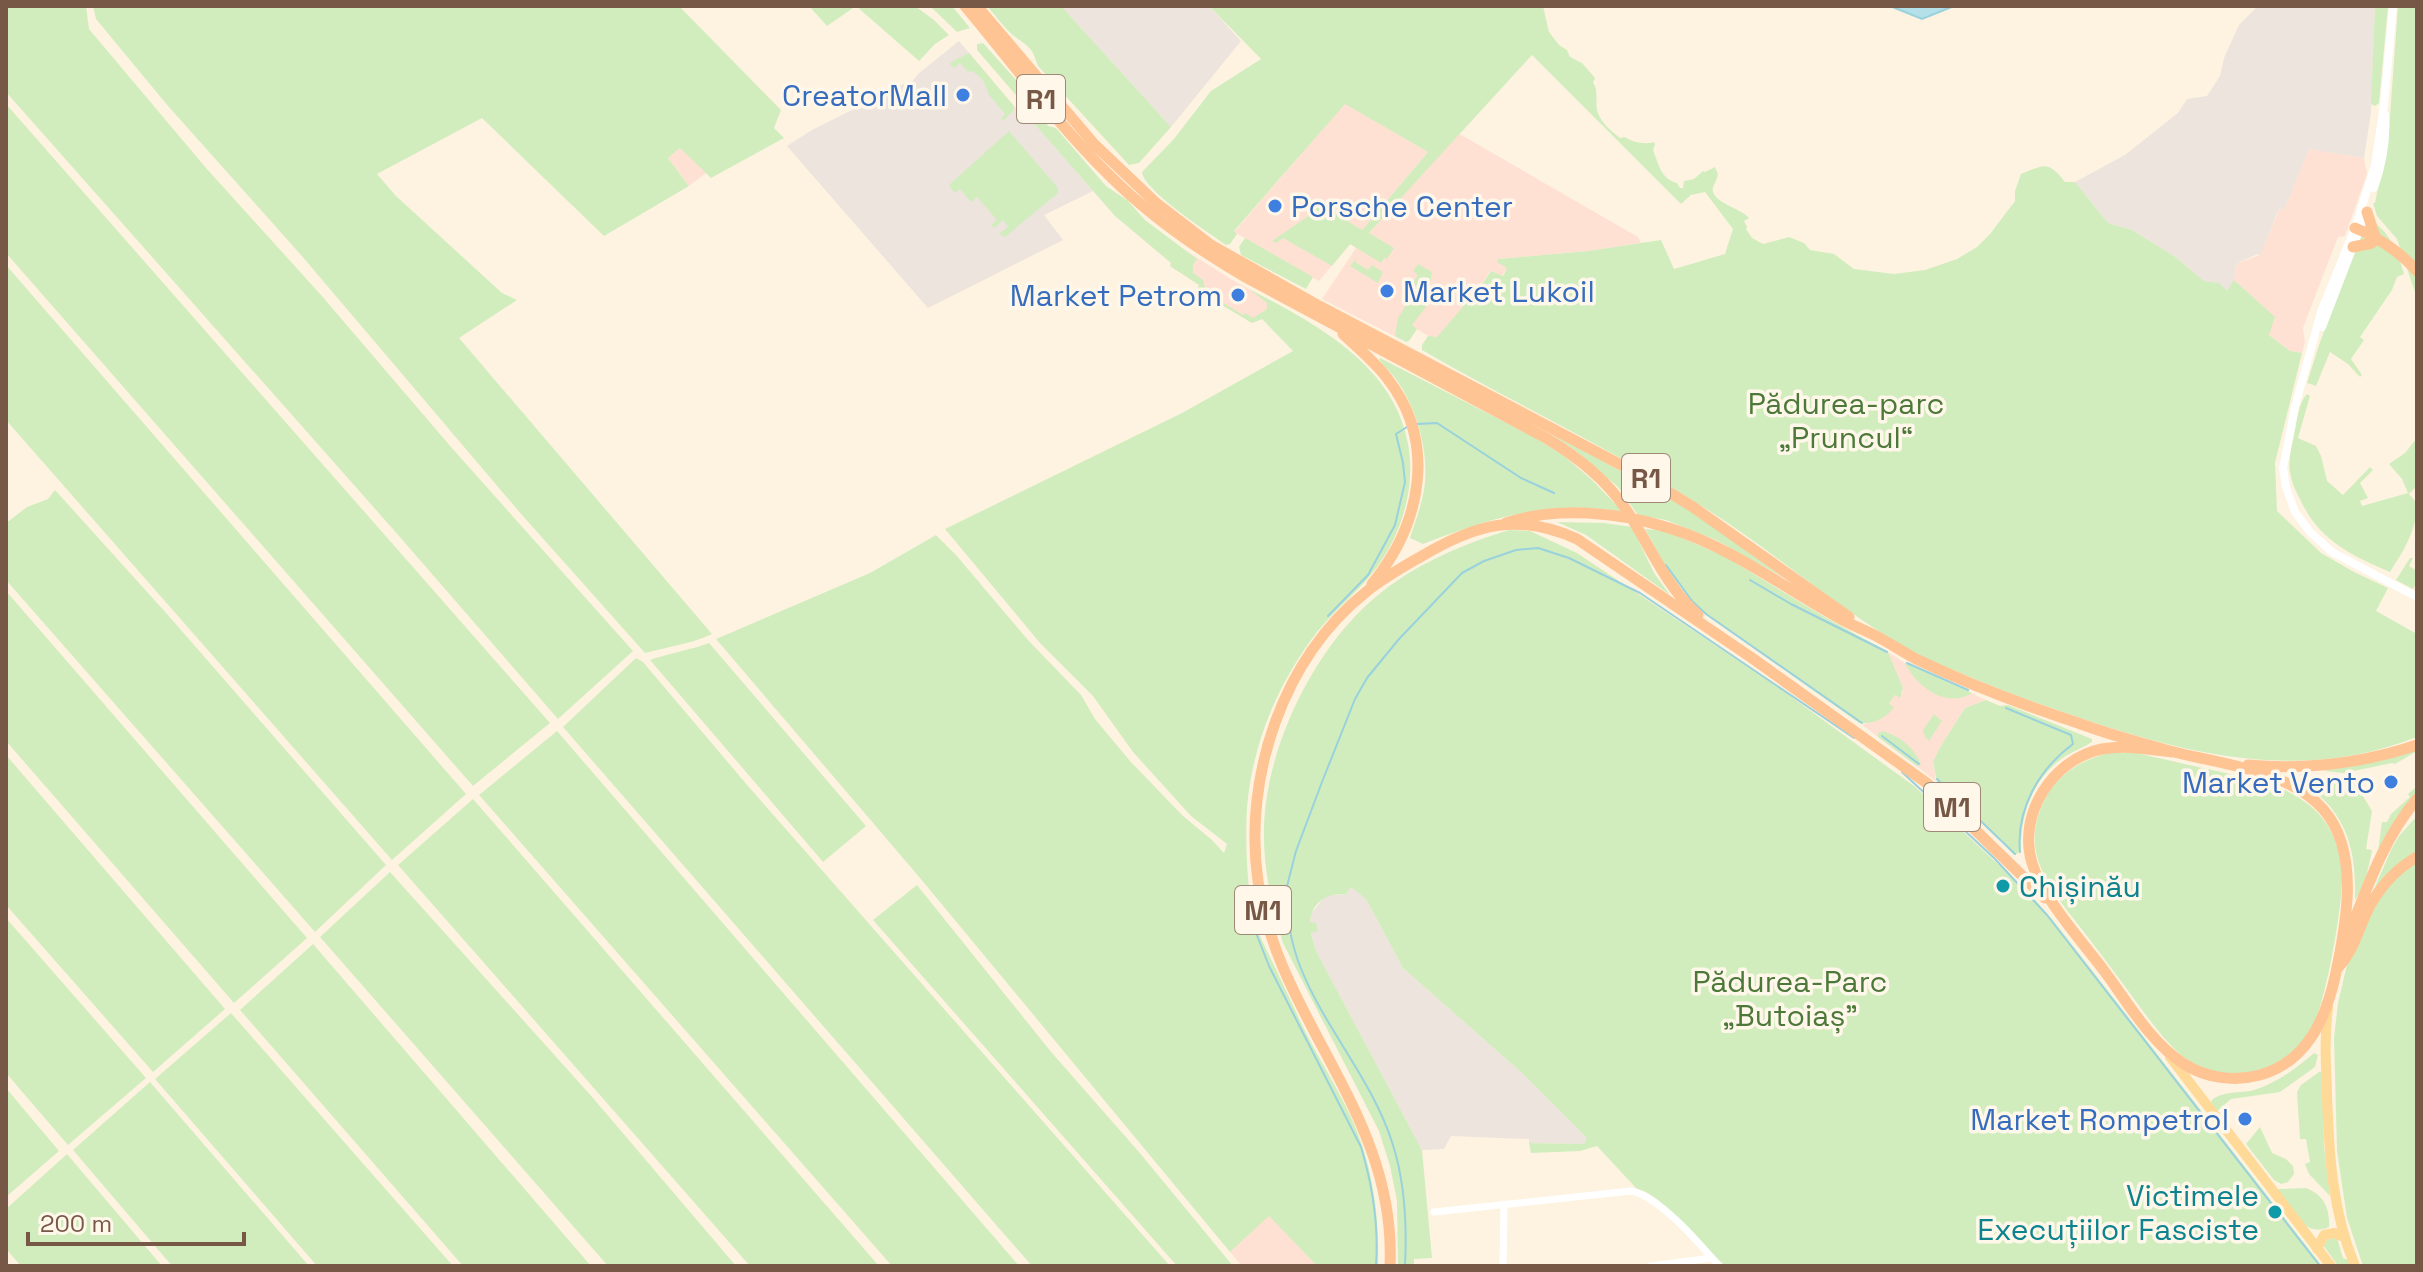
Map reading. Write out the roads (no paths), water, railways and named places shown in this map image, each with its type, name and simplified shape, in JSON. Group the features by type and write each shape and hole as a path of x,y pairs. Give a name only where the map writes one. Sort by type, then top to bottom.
{"highway":[{"name":"R1","path":"965,6 1075,139 1122,188 1161,222 1223,264 1334,325 1393,350 1644,477 1693,507 1881,638"},
{"name":"R1","path":"977,6 1094,144 1155,202 1226,255 1581,461 1622,504 1673,588 1729,643"},
{"path":"2367,212 2373,240"},
{"path":"2356,235 2373,240"},
{"path":"2356,235 2373,240 2407,261 2417,271"},
{"path":"1334,325 1387,377 1409,418 1418,459 1418,489 1411,517 1386,566 1365,592"},
{"name":"M1","path":"1388,1266 1389,1230 1370,1142 1347,1090 1293,991 1271,939 1262,905 1255,849 1261,778 1270,736 1278,716 1317,645 1365,592 1459,537 1522,518 1561,514 1606,516 1665,526 1724,550 1841,620 1881,638 1914,658 1990,691 2082,725 2172,752"},
{"name":"M1","path":"1506,523 1538,525 1577,539 1856,730 1928,784 2065,918"},
{"path":"2227,764 2290,768 2323,766 2370,758 2417,745"},
{"path":"2141,748 2227,764 2285,782 2312,798 2333,821 2343,842 2347,863 2338,964 2329,1002 2315,1033 2287,1063 2262,1075 2235,1079 2208,1075 2183,1064 2162,1046 2065,918 2038,877 2030,854 2031,822 2047,785 2076,759 2102,749 2141,748"},
{"path":"2338,964 2377,863 2399,823 2417,799"},
{"path":"2338,964 2349,956 2372,902 2394,874 2417,857"}],"main road":[{"path":"2329,1002 2325,1047 2333,1189 2344,1237 2355,1266"},
{"path":"2162,1046 2331,1266"},
{"path":"2317,1249 2328,1233 2344,1237"}],"street":[{"path":"2393,6 2375,165 2356,235 2324,324 2314,341 2286,447 2285,477 2295,512 2310,532 2332,552 2417,597"},
{"path":"2356,235 2381,168 2386,128 2384,105"},
{"path":"1434,1212 1638,1192 1657,1202 1719,1266"},
{"path":"1503,1266 1504,1204"},
{"path":"1651,1266 1712,1258"}],"water":[{"path":"1890,6 1954,6 1922,19"}],"waterway":[{"path":"1417,424 1437,423 1521,478 1554,493"},
{"path":"1328,616 1368,575 1395,525 1405,482 1396,434 1407,427"},
{"path":"1273,902 1285,894 1296,851 1322,782 1355,699 1367,678 1399,639 1462,573 1484,561 1516,550 1538,548 1569,558 1640,593 1854,738"},
{"path":"1666,565 1692,601 1706,614 1862,723"},
{"path":"1750,580 1887,652"},
{"path":"1907,663 1968,690"},
{"path":"2006,708 2071,735 2073,744 2050,765 2032,791 2022,820 2020,852"},
{"path":"1882,736 1919,764"},
{"path":"1902,772 1994,858 2047,915 2320,1266"},
{"path":"1937,779 2015,854"},
{"path":"1285,894 1290,930 1300,966 1322,1011 1373,1098 1393,1145 1404,1205 1405,1266"},
{"path":"1255,917 1251,920 1269,966 1361,1147 1374,1206 1376,1266"}],"place":[{"name":"CreatorMall","path":"963,95"},
{"name":"Porsche Center","path":"1275,206"},
{"name":"Market Lukoil","path":"1387,291"},
{"name":"Market Petrom","path":"1238,295"},
{"name":"Market Vento","path":"2391,782"},
{"name":"Chișinău","path":"2003,886"},
{"name":"Market Rompetrol","path":"2245,1119"},
{"name":"Victimele Execuțiilor Fasciste","path":"2275,1212"}],"park label":[{"name":"Pădurea-parc „Pruncul“","path":"1846,420"},
{"name":"Pădurea-Parc „Butoiaș”","path":"1790,998"}]}
